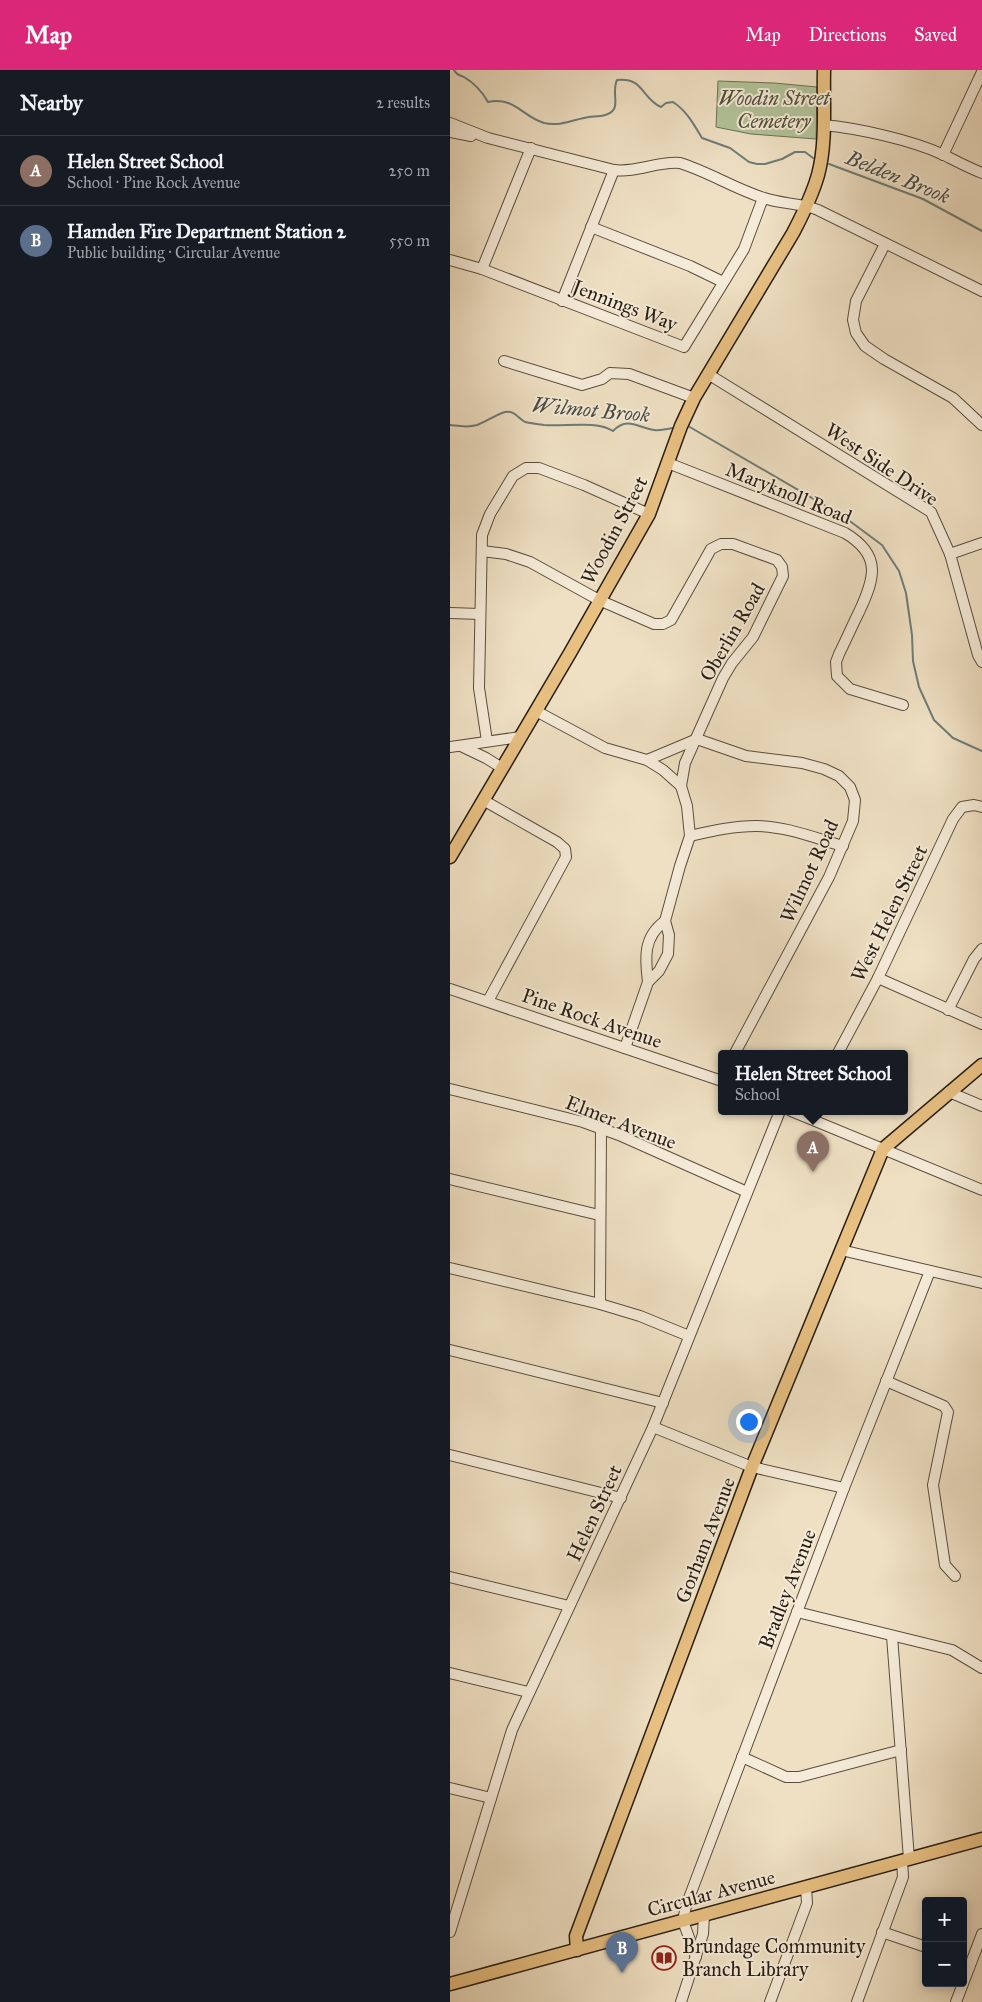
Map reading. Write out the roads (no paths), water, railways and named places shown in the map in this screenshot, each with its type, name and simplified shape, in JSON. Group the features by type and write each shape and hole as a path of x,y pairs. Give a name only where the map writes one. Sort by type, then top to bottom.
{"main road":[{"name":"Woodin Street","path":"450,857 648,514 681,426 694,398 808,206 818,174 822,152 824,70"},
{"path":"883,1149 982,1065"},
{"name":"Gorham Avenue","path":"577,1950 576,1936 752,1466 883,1149"},
{"name":"Circular Avenue","path":"450,1984 982,1840"}],"street":[{"path":"943,155 982,72"},
{"path":"450,123 488,138"},
{"path":"823,125 869,133 943,155 982,174"},
{"path":"450,132 488,138 614,170 632,171 667,163 680,163 763,198 788,204 808,206 982,291"},
{"path":"482,269 531,148"},
{"path":"562,300 614,170"},
{"name":"Jennings Way","path":"450,260 482,269 684,347 744,249 763,198"},
{"path":"591,228 655,251 723,282"},
{"path":"884,244 856,301 853,320 856,333 865,346 953,398 982,425"},
{"path":"504,360 582,385 602,379 610,373 629,374 694,398"},
{"name":"West Side Drive","path":"708,374 931,512 950,554 978,655 982,662"},
{"name":"Maryknoll Road","path":"668,463 845,533 866,550 872,565 872,582 836,662 837,676 850,689 903,705"},
{"path":"488,740 479,688 484,526 514,476 526,468 539,468 584,484 648,514"},
{"path":"950,554 982,543"},
{"name":"Oberlin Road","path":"482,551 518,557 599,600 654,624 663,624 671,620 711,549 721,544 733,544 777,560 782,567 783,576 753,637 732,663 723,678 685,763 681,786 687,806 690,836 665,921 669,935 668,954 659,971 648,982"},
{"path":"450,614 480,614"},
{"path":"536,711 605,748 647,760 663,770 681,786"},
{"path":"450,748 488,740 520,737"},
{"path":"647,760 697,739"},
{"name":"Wilmot Road","path":"697,739 746,756 802,763 839,776 850,787 855,800 853,821 829,877 737,1050"},
{"path":"461,746 502,768"},
{"path":"483,800 557,842 564,848 566,857 488,1001"},
{"name":"West Helen Street","path":"840,1050 878,978 953,819 962,807 982,807"},
{"path":"690,836 729,828 756,826 788,831 843,846"},
{"name":"Oberlin Road","path":"625,1048 648,982 646,960 648,944 655,928 665,921"},
{"path":"948,1010 974,959 982,949"},
{"path":"878,978 982,1024"},
{"name":"Pine Rock Avenue","path":"450,989 718,1079"},
{"name":"Elmer Avenue","path":"450,1088 601,1128 747,1192"},
{"path":"949,1092 982,1106"},
{"name":"Helen Street","path":"450,1932 454,1902 491,1798 512,1730 528,1692 653,1428 778,1115"},
{"path":"809,1115 883,1149 982,1190"},
{"path":"600,1304 599,1215 601,1128"},
{"path":"450,1179 599,1215"},
{"path":"841,1250 982,1283"},
{"path":"450,1268 600,1304 640,1316 689,1336"},
{"name":"Bradley Avenue","path":"683,1920 686,1906 844,1488 930,1271"},
{"path":"450,1350 663,1403"},
{"path":"886,1381 944,1406 948,1412 933,1485 945,1565 955,1576"},
{"path":"653,1428 752,1466 844,1488"},
{"path":"450,1455 621,1498"},
{"path":"450,1577 569,1606"},
{"path":"797,1612 952,1650 982,1668"},
{"path":"857,2002 902,1877 905,1860 892,1636"},
{"path":"450,1673 528,1692"},
{"path":"742,1757 786,1777 799,1777 900,1750"},
{"path":"450,1788 491,1798"},
{"path":"770,2002 807,1903 806,1887"},
{"path":"681,2002 703,1934 704,1915"},
{"path":"683,1920 696,1957"},
{"path":"882,1932 922,1946"},
{"path":"967,1962 982,1934"},
{"path":"956,2002 960,1987"}],"waterway":[{"name":"Belden Brook","path":"454,70 457,74 475,85 488,102 497,101 512,104 537,120 550,124 603,116 612,112 615,106 617,80 626,80 638,85 649,99 661,107 666,103 673,102 686,114 702,138 730,148 749,162 765,164 782,159 795,152 805,152 813,158"},
{"name":"Belden Brook","path":"829,164 923,199 982,231"},
{"name":"Wilmot Brook","path":"450,425 473,426 501,413 508,412 513,413 525,422 544,425 589,425 613,431 623,424 633,424 656,430 673,428"},
{"path":"688,426 843,516 882,545 899,571 906,593 912,635 913,661 919,687 934,720 953,738 982,751"}],"place":[{"name":"Helen Street School","path":"813,1172"},
{"name":"Brundage Community Branch Library","path":"664,1958"},
{"name":"Hamden Fire Department Station 2","path":"622,1973"}],"park label":[{"name":"Woodin Street Cemetery","path":"774,110"}]}
